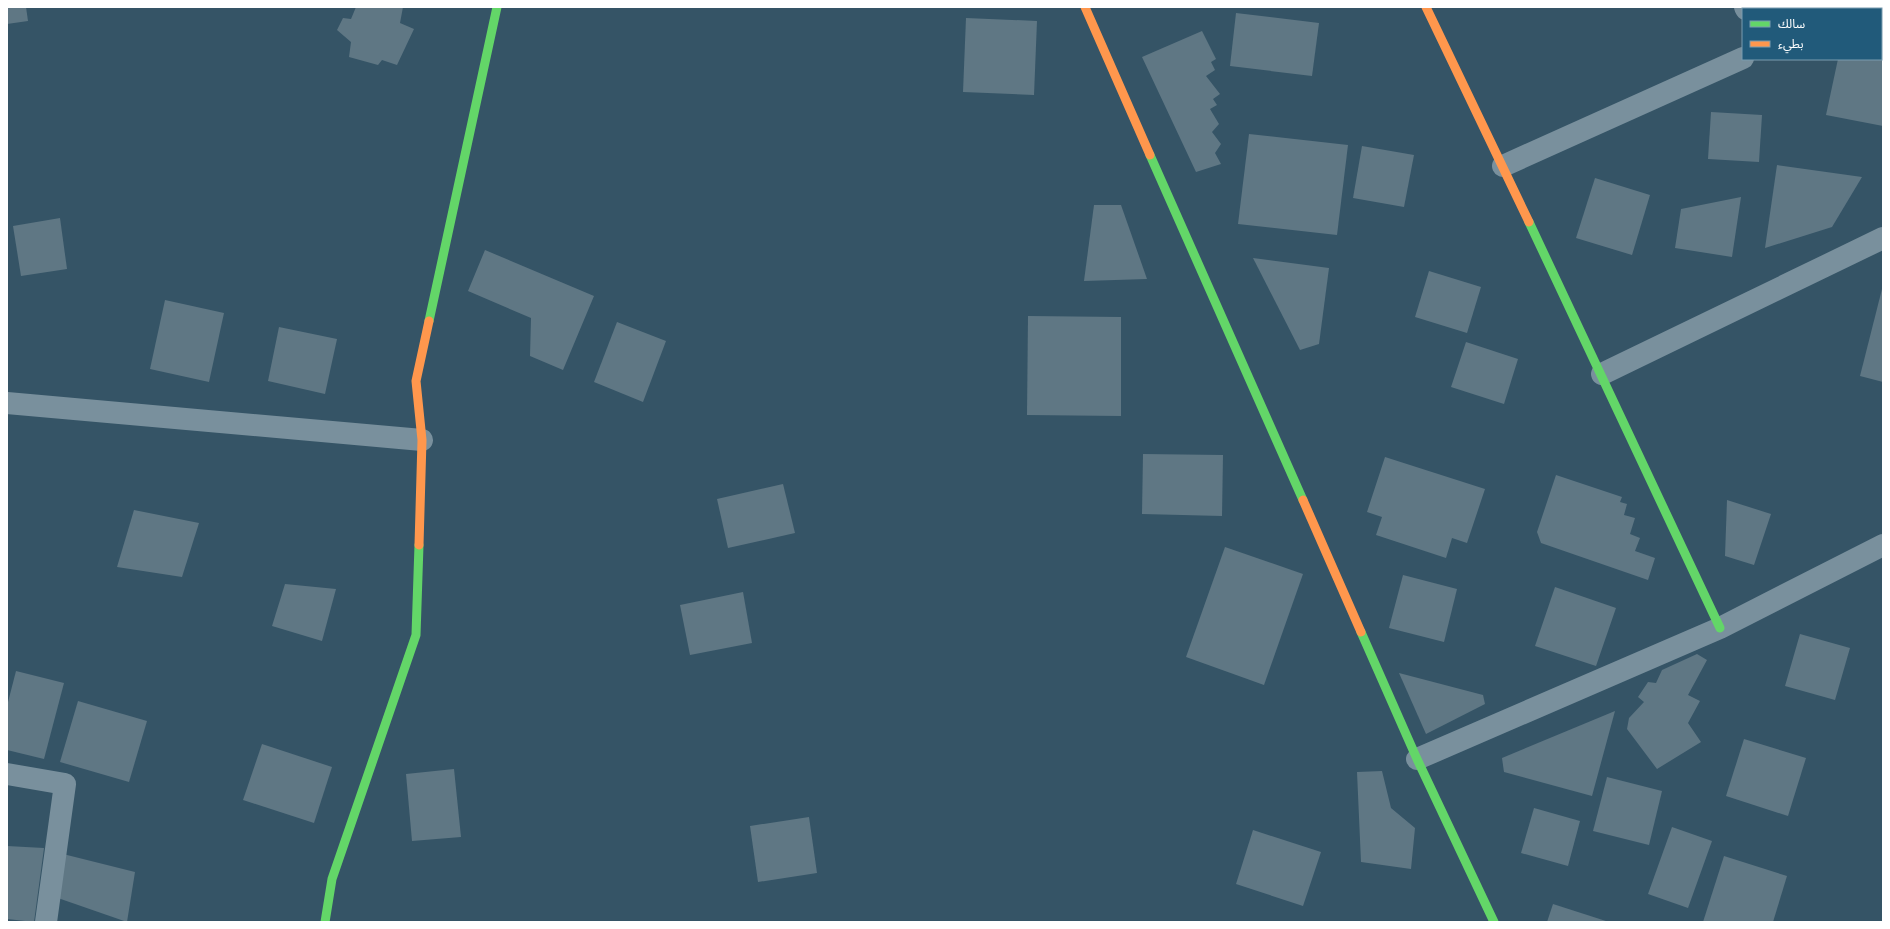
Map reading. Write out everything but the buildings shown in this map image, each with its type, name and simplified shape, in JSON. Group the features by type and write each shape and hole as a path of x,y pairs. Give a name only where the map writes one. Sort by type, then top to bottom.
{"street":[{"path":"325,922 332,879 416,635 422,440 416,381 497,7"},
{"path":"1085,7 1417,759 1494,922"},
{"path":"1426,7 1602,374 1720,628"},
{"path":"1502,166 1742,58"},
{"path":"1602,374 1883,238"},
{"path":"7,402 422,440"},
{"path":"1417,759 1720,628 1883,545"},
{"path":"7,774 65,784 46,922"}],"traffic: fast":[{"path":"429,321 497,7"},
{"path":"1150,155 1303,500"},
{"path":"1529,222 1720,628"},
{"path":"325,922 332,879 416,635 419,545"},
{"path":"1361,632 1417,759 1494,922"}],"traffic: slow":[{"path":"1085,7 1150,155"},
{"path":"1426,7 1529,222"},
{"path":"419,545 422,440 416,381 429,321"},
{"path":"1303,500 1361,632"}]}
